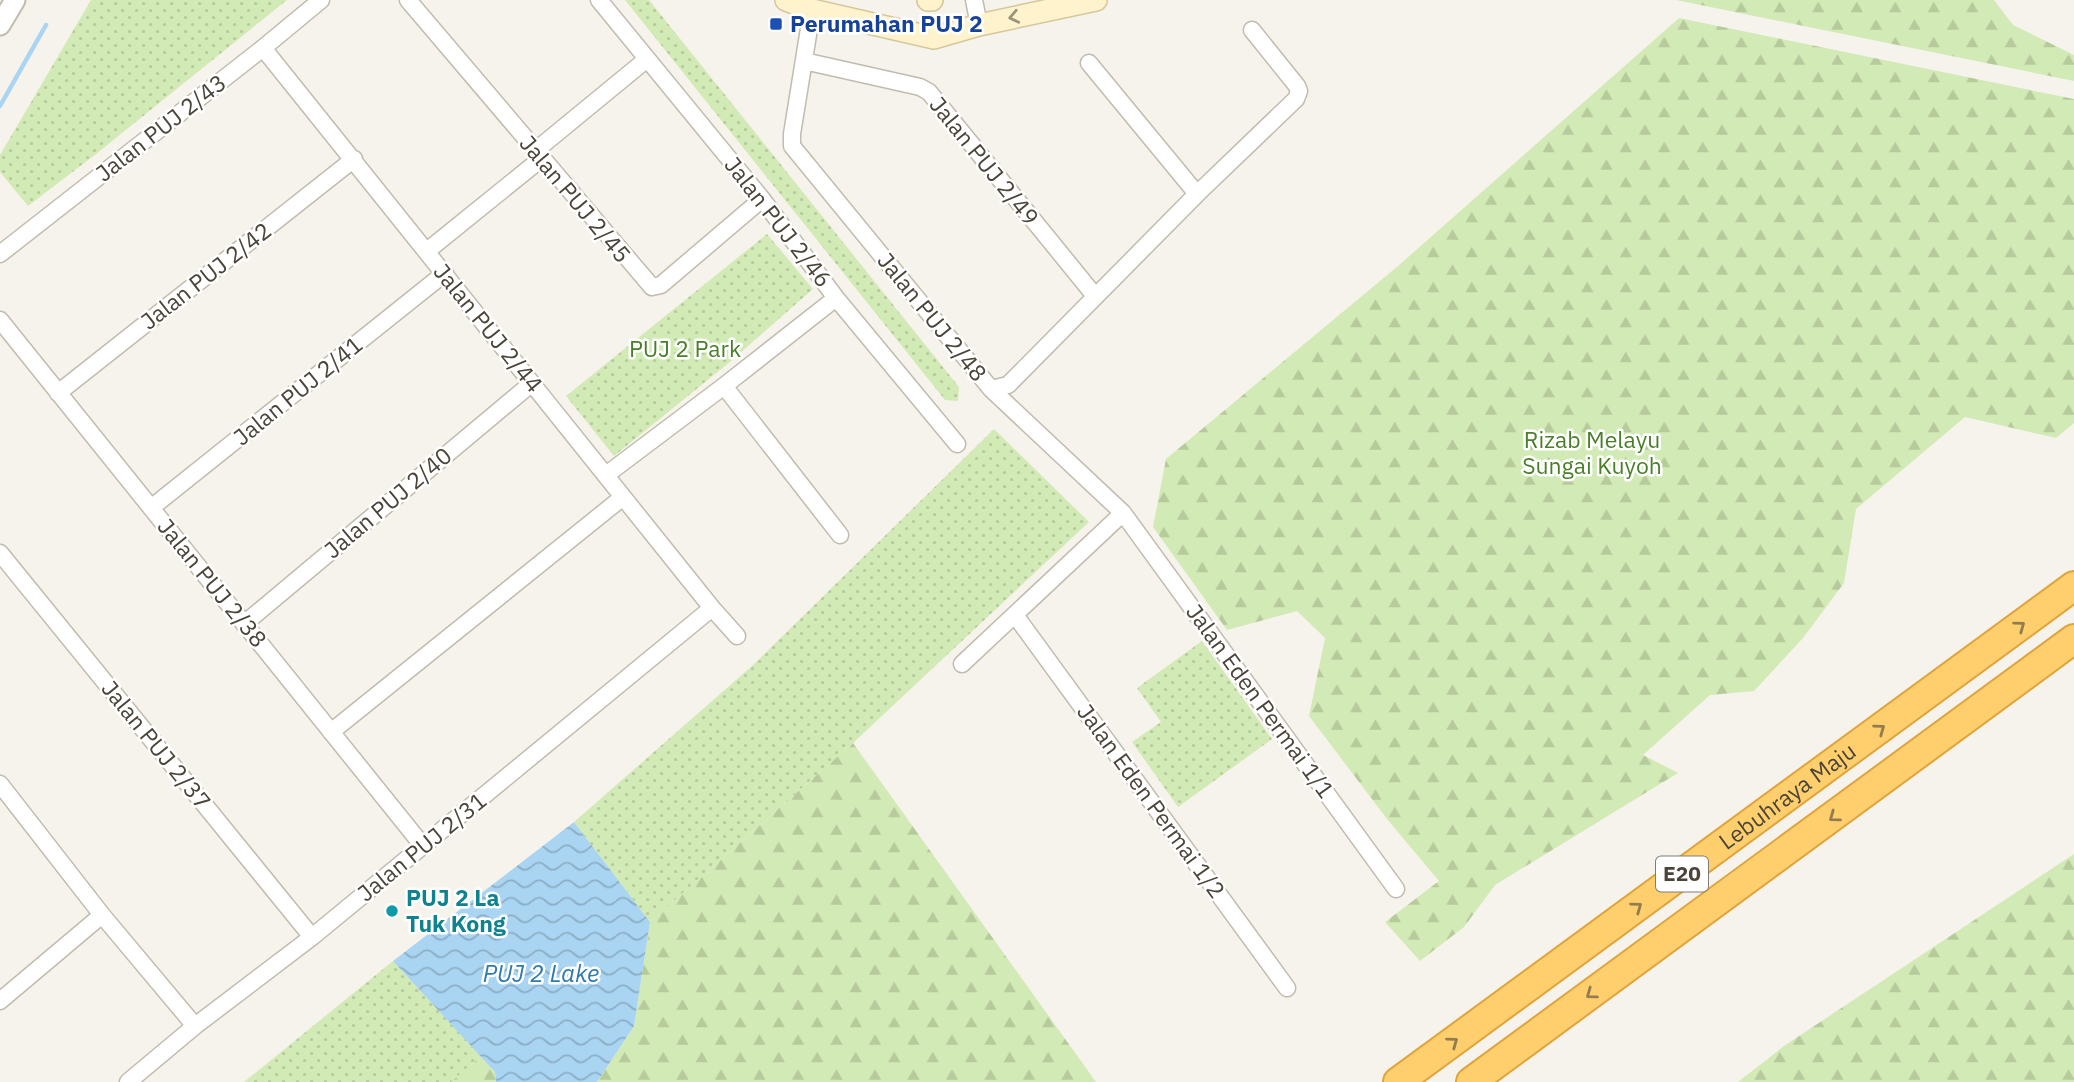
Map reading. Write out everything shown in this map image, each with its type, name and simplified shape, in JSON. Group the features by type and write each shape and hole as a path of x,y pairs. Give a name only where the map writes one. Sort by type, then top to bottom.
{"highway":[{"name":"Lebuhraya Maju","path":"1398,1082 2074,586"},
{"name":"Lebuhraya Maju","path":"1471,1082 2074,639"}],"main road":[{"path":"786,0 812,10 934,38 979,25 1096,0"}],"street":[{"path":"0,26 15,0"},
{"name":"Jalan PUJ 2/43","path":"0,254 321,0"},
{"name":"Jalan PUJ 2/45","path":"408,0 652,287 662,285 762,199"},
{"name":"Jalan PUJ 2/46","path":"599,0 762,199 836,298 957,444"},
{"path":"974,0 979,25"},
{"name":"Jalan PUJ 2/48","path":"812,10 792,135 793,148 991,389 1008,385 1197,194 1296,99 1299,91 1252,30"},
{"name":"Jalan PUJ 2/44","path":"263,48 737,636"},
{"path":"427,251 647,59"},
{"name":"Jalan PUJ 2/49","path":"804,61 920,87 929,92 1095,296"},
{"path":"1089,63 1197,194"},
{"name":"Jalan PUJ 2/42","path":"58,393 354,159"},
{"name":"Jalan PUJ 2/41","path":"151,508 445,273"},
{"path":"606,475 836,298"},
{"name":"Jalan PUJ 2/38","path":"0,320 423,846"},
{"name":"Jalan PUJ 2/40","path":"244,624 532,383"},
{"path":"724,386 840,535"},
{"name":"Jalan Eden Permai 1/1","path":"991,389 1123,513 1396,889"},
{"path":"331,732 623,497"},
{"path":"962,664 1123,513"},
{"name":"Jalan PUJ 2/37","path":"0,554 312,937"},
{"name":"Jalan PUJ 2/31","path":"128,1082 195,1026 312,937 712,608"},
{"name":"Jalan Eden Permai 1/2","path":"1015,615 1287,988"},
{"path":"0,784 6,805 195,1026"},
{"path":"0,1001 102,915"}],"green space":[{"path":"91,0 287,0 28,206 0,172 0,155"},
{"path":"625,0 649,0 959,387 958,401 945,400"},
{"path":"1676,0 1994,0 2013,25 2074,55 2074,81"},
{"name":"Rizab Melayu Sungai Kuyoh","path":"1679,18 2074,99 2074,423 2056,438 1965,417 1856,509 1844,583 1803,638 1754,691 1710,695 1643,755 1678,773 1495,885 1464,927 1420,961 1385,922 1439,881 1387,819 1309,716 1325,638 1297,611 1227,630 1153,527 1166,459 1398,266"},
{"name":"PUJ 2 Park","path":"767,234 813,289 731,361 614,456 566,396"},
{"path":"994,429 1089,522 853,743 650,922 574,822 752,666"},
{"path":"1202,641 1272,739 1178,807 1132,742 1161,722 1137,688"},
{"path":"853,743 1096,1082 597,1082 634,1026 650,922"},
{"path":"2074,854 2074,1082 1738,1082 1784,1046"},
{"path":"393,961 481,1056 451,1082 244,1082"},
{"path":"481,1056 495,1072 496,1082 451,1082"}],"water":[{"name":"PUJ 2 Lake","path":"574,822 650,922 634,1026 597,1082 496,1082 495,1072 393,961"}],"waterway":[{"path":"0,106 46,25"}],"place":[{"name":"Perumahan PUJ 2","path":"776,24"},
{"name":"PUJ 2 La Tuk Kong","path":"392,911"}]}
